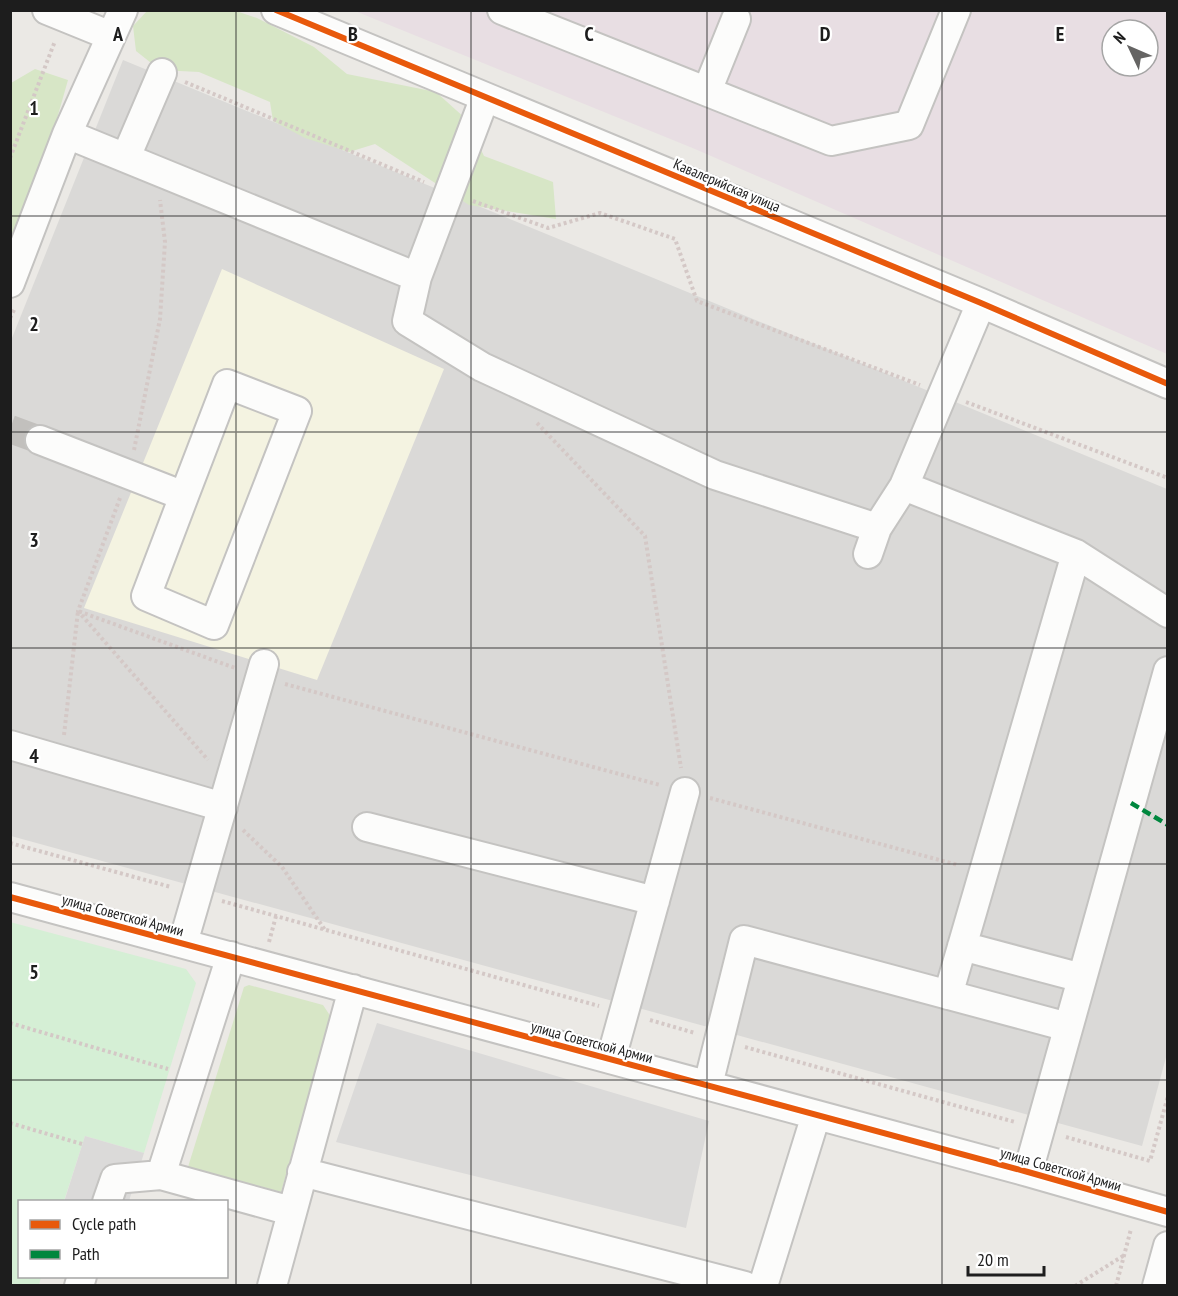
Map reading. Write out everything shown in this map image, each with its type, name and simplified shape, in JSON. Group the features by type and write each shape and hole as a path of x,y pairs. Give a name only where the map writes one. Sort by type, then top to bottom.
{"street":[{"name":"Кавалерийская улица","path":"276,10 981,303 1167,384"},
{"path":"502,10 831,141 909,125 956,10"},
{"path":"10,283 67,134 117,23 56,14"},
{"path":"707,91 736,19"},
{"path":"126,158 162,73"},
{"path":"485,97 417,277 407,321 482,367 715,475 872,541 904,486 981,303"},
{"path":"67,134 417,277"},
{"path":"227,384 297,411 214,625 146,597 184,496 227,384"},
{"path":"40,440 184,496"},
{"path":"904,486 1076,554 1167,613"},
{"path":"948,995 1076,554"},
{"path":"183,943 262,670"},
{"path":"1028,1172 1167,671"},
{"path":"10,745 223,807"},
{"path":"611,1059 685,792"},
{"path":"367,827 655,901"},
{"name":"улица Советской Армии","path":"10,897 816,1114 1167,1212"},
{"path":"708,1085 744,940 1068,1027"},
{"path":"962,946 1082,978"},
{"path":"161,1175 231,956"},
{"path":"272,1286 352,989"},
{"path":"763,1286 816,1114"},
{"path":"302,1172 745,1286"},
{"path":"108,1200 115,1179 161,1175 291,1211"},
{"path":"1157,1286 1167,1246"}],"path":[{"path":"10,158 56,14"},
{"path":"696,301 722,310"},
{"path":"531,417 645,536 685,792"},
{"path":"62,760 78,611 262,670 685,792 984,873"},
{"path":"10,1023 192,1077"},
{"path":"10,1123 82,1144"},
{"path":"1116,1286 1131,1229"},
{"path":"1075,1286 1124,1255"}],"shaded area":[{"path":"355,11 1167,11 1167,354 695,149"},
{"path":"123,60 1167,489 1168,1050 1142,1146 11,836 10,343"},
{"path":"222,269 444,369 317,680 84,608"},
{"path":"377,1023 709,1121 686,1228 336,1142"},
{"path":"85,1136 144,1153 129,1200 65,1200"}],"green space":[{"path":"147,11 236,11 257,18 314,47 347,74 436,92 466,119 484,156 553,182 556,219 469,205 375,144 349,152 305,138 273,121 270,102 199,72 160,70 136,51 133,26"},
{"path":"35,69 68,80 46,157 11,239 11,83"},
{"path":"10,922 186,969 196,983 144,1153 85,1136 64,1200 18,1200 18,1278 41,1278 39,1285 11,1285"},
{"path":"249,985 323,1005 331,1017 281,1192 188,1167 244,987"}],"tunnel":[{"path":"10,429 40,440"}],"marked path":[{"path":"1131,803 1168,825"}],"cycle path":[{"path":"276,10 981,303 1168,384"},
{"path":"10,897 1028,1172 1168,1212"}]}
